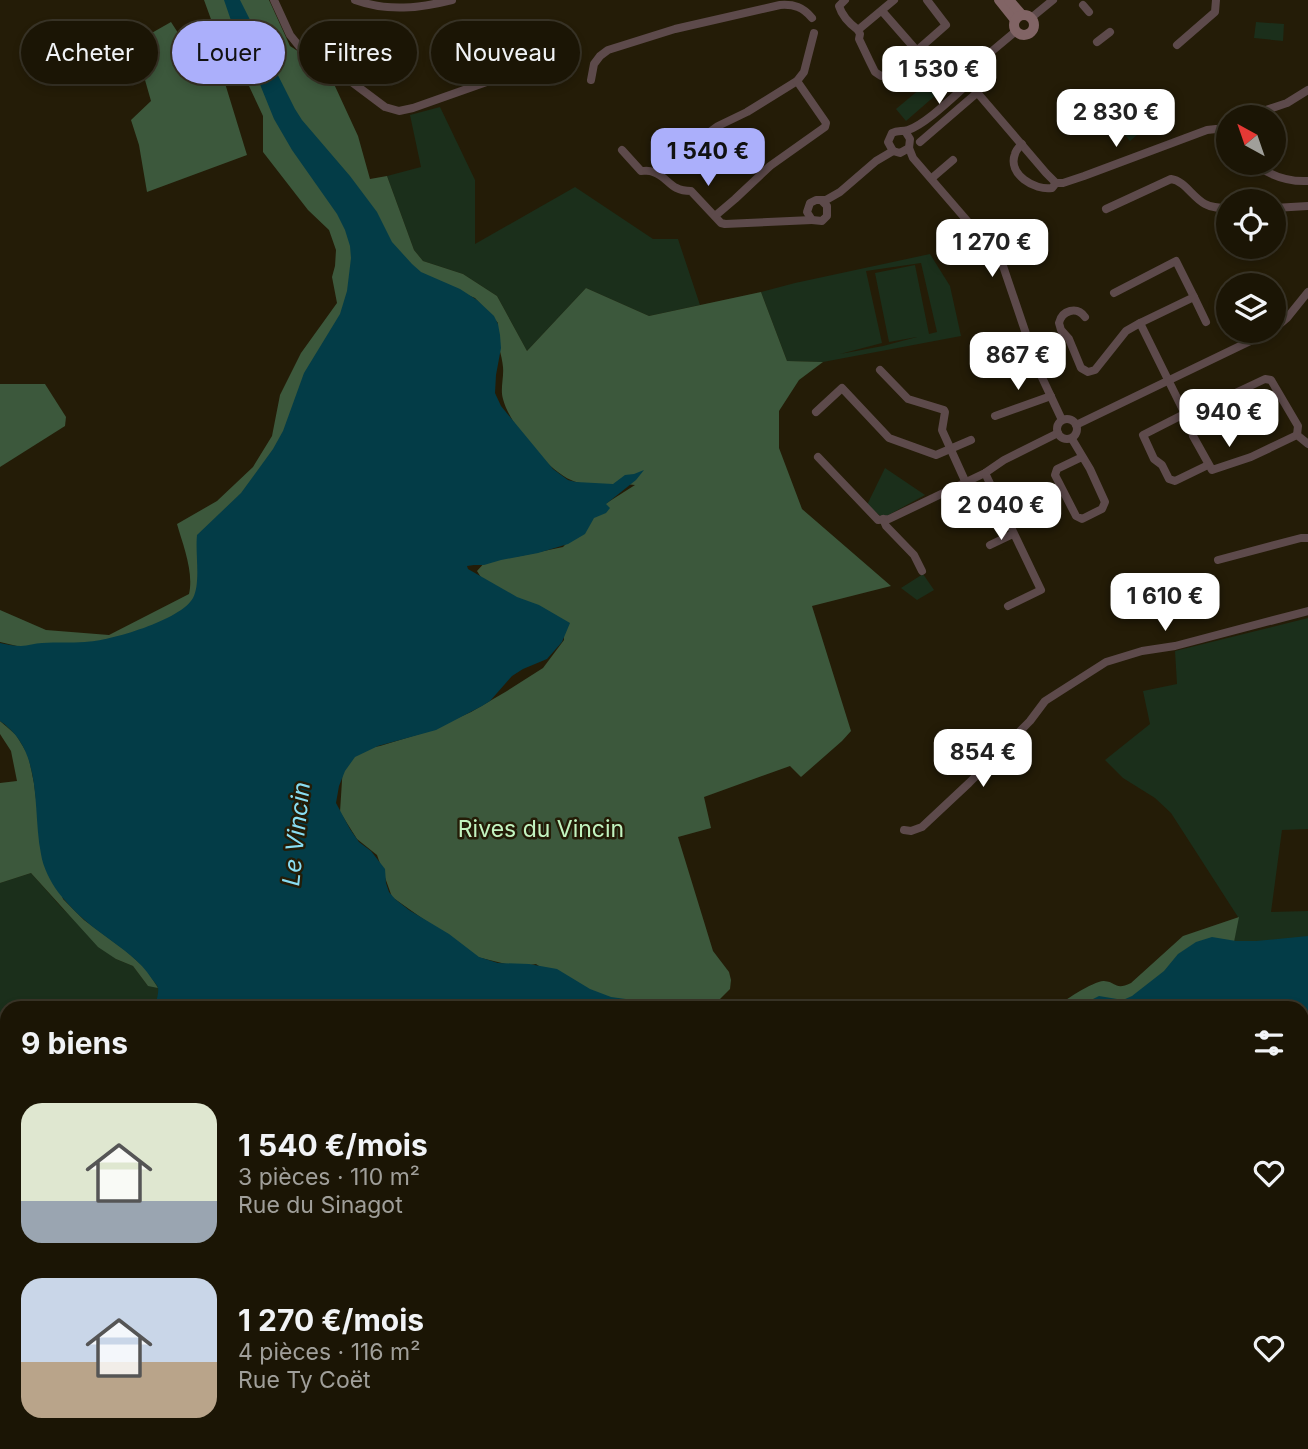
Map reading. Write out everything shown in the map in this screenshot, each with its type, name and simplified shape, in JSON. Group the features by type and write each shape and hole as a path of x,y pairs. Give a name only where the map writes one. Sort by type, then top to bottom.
{"street":[{"path":"274,0 290,35 303,51 333,68 385,107 399,111 413,108 481,84"},
{"path":"355,0 400,8 416,8 452,0"},
{"path":"753,0 756,10"},
{"path":"845,0 840,9 858,30 864,51 875,72 880,75 889,75 946,25 926,0"},
{"path":"858,30 894,0"},
{"path":"999,0 1021,21"},
{"path":"1009,0 1021,21"},
{"path":"1053,0 1021,21 968,75 969,83 1056,183 1084,176 1216,128"},
{"path":"1177,45 1215,12 1216,0"},
{"path":"591,80 594,64 608,50 675,29 788,4 802,8 812,18"},
{"path":"881,11 917,51"},
{"path":"1097,42 1110,32"},
{"path":"655,172 718,126 747,112 797,81 804,72 814,33"},
{"path":"715,216 770,166 825,127 826,123 797,81"},
{"path":"891,148 904,152 908,139 923,121 969,83"},
{"path":"1281,105 1308,90"},
{"path":"920,142 978,92"},
{"path":"891,148 889,138 898,130 908,139 913,158 1001,260 1038,369 1062,420"},
{"path":"1022,144 1014,155 1014,160 1023,179 1043,189 1052,188 1056,183"},
{"path":"792,221 803,216 810,203 822,201 840,192 891,148"},
{"path":"622,150 641,171 655,172 674,188 691,191 725,224 812,220 818,222 825,219 840,192"},
{"path":"932,178 953,160"},
{"path":"1274,175 1308,181"},
{"path":"1107,209 1171,179 1178,180 1200,201 1216,206"},
{"path":"822,201 828,210"},
{"path":"1286,207 1308,206"},
{"path":"807,212 812,220"},
{"path":"1114,293 1176,261 1206,322"},
{"path":"1286,319 1308,292"},
{"path":"1086,317 1079,311 1072,310 1063,314 1059,323 1082,368 1088,372 1095,370 1126,331 1194,297"},
{"path":"1140,323 1193,436 1212,470 1251,457 1297,435"},
{"path":"1076,425 1246,343"},
{"path":"880,370 908,399 945,412 942,430 966,483"},
{"path":"1208,465 1172,481 1162,465 1154,460 1143,438 1145,433 1196,408 1212,404 1270,379 1297,426 1297,435"},
{"path":"816,412 842,388 889,438 936,455 971,440"},
{"path":"995,416 1051,396"},
{"path":"1062,420 1070,420 1076,425"},
{"path":"1062,420 1058,433 1064,439 1072,439"},
{"path":"1072,439 1076,434 1076,425"},
{"path":"818,457 878,520 889,519 966,483 1058,433"},
{"path":"1297,435 1308,444"},
{"path":"1072,439 1090,469 1105,502 1102,509 1082,519 1076,516 1055,475 1057,469 1082,457"},
{"path":"985,473 1041,590 1008,606"},
{"path":"883,519 886,526 914,555 922,571"},
{"path":"990,545 1013,534"},
{"path":"1218,560 1308,538"},
{"path":"904,830 911,831 922,827 1030,721 1045,701 1106,662 1308,611"}],"green space":[{"name":"Rives du Vincin","path":"204,0 269,0 279,21 212,21"},
{"path":"1256,22 1284,24 1283,41 1254,38"},
{"path":"172,24 172,84 225,84 247,155 147,192 139,145 131,120 151,101 146,84 158,84 158,29"},
{"name":"Rives du Vincin","path":"285,35 290,46 299,52 299,84 334,84 358,136 370,179 387,176 414,250 423,261 463,274 497,296 527,351 586,288 649,316 761,292 787,361 823,362 799,380 779,411 779,448 802,509 891,586 812,606 851,731 801,777 790,766 704,797 711,828 678,837 713,951 729,972 731,980 730,989 718,1001 603,1001 557,978 536,964 518,967 477,957 392,897 377,855 357,839 340,812 343,765 355,751 426,732 471,712 543,668 564,640 564,632 489,590 477,571 486,561 563,547 602,506 635,485 578,483 552,467 521,433 507,409 502,395 502,362 494,331 498,323 475,298 413,273 353,234 357,282 191,630 38,651 0,642 0,610 46,630 109,635 189,594 189,568 177,524 217,501 253,467 272,436 280,395 301,353 337,303 332,277 336,250 329,230 308,210 263,152 263,116 248,84 285,84"},
{"path":"944,69 953,80 906,121 896,109"},
{"path":"440,107 475,180 475,244 575,187 653,239 678,239 700,305 649,316 586,288 527,351 497,296 463,274 423,261 414,250 387,176 421,167 410,115"},
{"path":"1143,110 1153,121 1130,141 1120,129"},
{"path":"930,254 950,286 961,336 823,362 787,361 761,292","holes":["921,263 937,332 929,334 915,265 875,273 889,342 917,337 840,354 882,343 866,271"]},
{"path":"0,384 45,384 66,417 65,426 0,467"},
{"path":"885,468 925,495 883,518 867,505"},
{"path":"923,574 934,590 917,600 901,588"},
{"path":"1308,618 1308,829 1282,830 1271,912 1308,911 1308,1001 1095,1001 1234,940 1238,917 1171,813 1155,798 1123,778 1105,760 1150,724 1143,691 1177,684 1175,651"},
{"path":"0,713 219,1001 0,1001 0,883 31,873 62,908 116,959 133,966 148,986 4,723 0,721"},
{"path":"0,721 16,735 28,755 37,807 63,899 84,920 146,969 158,988 148,986 133,966 98,947 31,873 0,883 0,783 17,781 11,751 0,734"},
{"path":"1239,917 1233,947 1127,1001 1065,1001 1100,982 1119,986 1131,983 1183,936"}],"water":[{"path":"224,0 240,0 251,21 231,21"},
{"name":"Le Vincin","path":"260,84 282,84 302,120 350,176 377,212 392,242 412,264 421,272 460,289 494,316 498,324 501,348 495,393 501,406 553,469 568,480 576,482 613,484 625,475 644,470 636,480 606,504 610,508 606,513 594,518 585,534 568,544 484,565 467,566 517,597 539,605 570,623 562,642 547,659 512,676 490,701 482,706 436,730 378,746 355,757 345,771 336,803 359,842 371,851 385,869 389,892 395,899 479,957 498,963 529,964 557,969 590,989 611,997 640,1001 156,1001 158,988 142,966 74,910 47,874 38,837 30,764 14,733 0,721 0,643 21,646 96,641 144,628 186,606 193,598 197,584 197,535 241,493 273,449 283,431 304,373 340,314 347,291 351,258 345,230 274,119"},
{"path":"1308,936 1308,1001 1089,1001 1099,996 1123,1000 1132,996 1164,971 1178,954 1196,942 1212,937 1256,941"}]}
